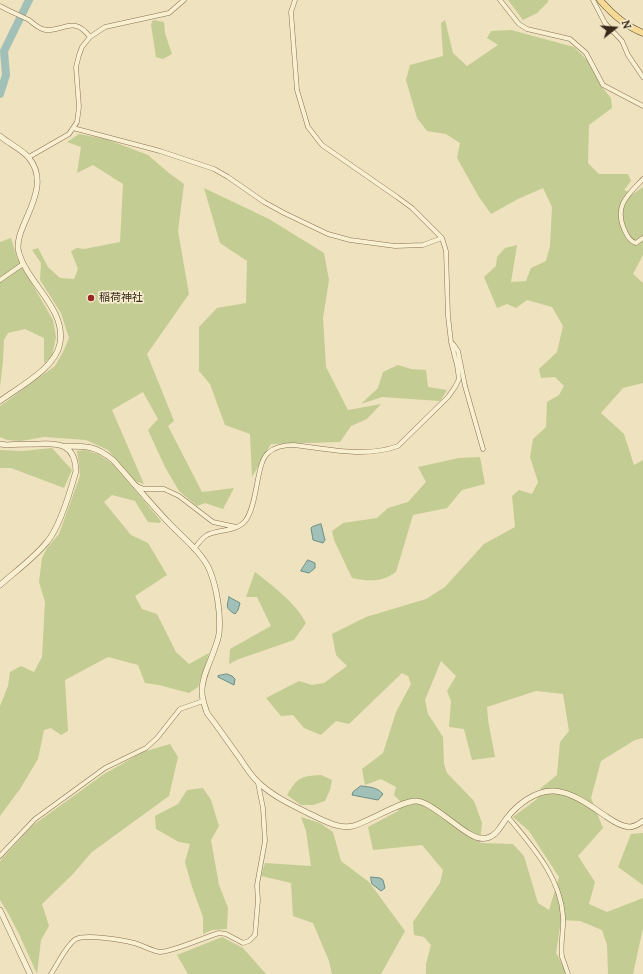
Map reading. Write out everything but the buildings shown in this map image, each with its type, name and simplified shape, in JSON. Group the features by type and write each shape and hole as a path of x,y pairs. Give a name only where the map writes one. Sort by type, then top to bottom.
{"main road":[{"path":"600,0 621,21 633,29 643,33"}],"street":[{"path":"29,157 69,134 77,122 79,107 76,67 82,47 90,37 105,27 170,13 184,0"},
{"path":"194,549 206,536 212,533 238,527 245,521 250,513 262,462 267,453 274,448 294,444 357,452 388,450 403,442 448,397 456,387 459,379 451,342 448,316 448,268 446,251 442,238 412,208 398,197 322,145 308,127 297,90 291,12 294,0"},
{"path":"500,0 515,20 527,29 570,39 586,53 603,85 643,106"},
{"path":"593,0 605,23 622,41 628,55 643,77"},
{"path":"0,6 30,21 40,29 49,30 68,25 75,26 84,28 90,37"},
{"path":"73,128 160,151 214,169 228,176 264,202 328,234 374,244 407,246 423,246 442,238"},
{"path":"0,136 29,157 37,174 38,187 36,197 21,232 18,242 19,253 24,264 54,313 61,333 60,344 52,361 42,371 0,401"},
{"path":"643,179 626,197 621,206 620,217 632,242 636,243 643,238"},
{"path":"0,280 24,264"},
{"path":"451,342 458,351 465,386 483,448"},
{"path":"0,444 56,443 65,446 94,448 104,453 113,460 194,549 209,570 216,594 219,615 217,644 202,690 203,701 207,713 258,783 281,800 329,823 341,826 351,826 361,823 413,801 424,803 474,837 484,839 492,836 508,817 535,794 553,791 562,792 574,797 619,825 630,827 643,821"},
{"path":"0,585 37,552 54,532 76,471 76,462 72,454 65,446"},
{"path":"136,486 164,489 179,496 213,522 238,527"},
{"path":"0,856 35,819 105,768 146,748 157,738 180,709 203,701"},
{"path":"51,974 70,945 76,939 84,936 127,941 160,952 174,949 219,933 226,934 239,942 249,942 255,935 258,900 257,885 265,841 263,808 258,783"},
{"path":"508,817 537,853 557,887 564,917 562,956 568,974"},
{"path":"0,910 30,974"}],"green space":[{"path":"508,0 548,0 548,2 537,13 523,20"},
{"path":"153,20 164,22 165,33 172,54 163,59 156,57 151,25"},
{"path":"445,20 453,53 467,66 498,45 487,38 491,31 511,30 574,47 593,66 601,86 611,98 612,108 589,125 588,163 599,174 628,174 631,181 624,190 633,194 643,187 643,255 633,274 643,283 643,383 623,388 601,413 624,434 634,465 643,460 643,738 635,740 601,761 591,798 603,828 578,856 595,882 589,904 607,912 643,898 643,928 633,974 608,974 607,945 602,930 580,921 561,920 556,953 568,974 426,974 426,964 431,945 424,937 414,935 413,922 440,883 443,870 422,845 373,850 368,827 398,811 401,802 394,795 396,787 381,779 365,785 362,769 383,753 396,712 411,684 408,676 402,673 349,724 336,721 321,735 304,728 293,715 281,716 266,698 299,681 312,685 324,683 347,666 336,655 332,634 366,617 426,599 445,587 484,544 515,527 512,496 519,490 532,494 538,482 530,457 533,439 546,427 547,402 559,395 564,386 555,377 541,378 539,369 557,352 563,326 552,307 527,300 516,308 507,304 497,308 484,277 496,266 497,257 505,248 517,245 511,282 526,281 531,268 546,261 550,246 552,207 543,188 518,199 491,214 479,197 457,158 460,143 446,134 427,131 417,118 406,80 410,65 443,56 441,23","holes":["441,661 456,676 447,691 451,701 449,727 464,729 472,760 495,757 487,707 536,691 563,694 569,731 560,742 557,775 541,788 537,799 513,817 529,831 559,877 549,910 538,903 524,856 513,844 480,843 482,823 474,801 447,773 444,764 443,737 428,714 425,700"]},
{"path":"79,134 106,139 148,155 184,184 178,231 189,294 147,354 174,421 168,426 202,492 234,488 223,509 205,503 197,506 179,491 165,467 148,430 158,419 143,392 112,410 144,484 134,481 108,450 86,440 44,437 21,441 7,440 0,437 0,406 55,366 69,338 61,313 40,280 41,263 32,250 38,248 48,267 60,278 74,279 78,269 71,251 77,248 84,249 120,242 123,184 93,165 77,173 81,147 67,142"},
{"path":"204,188 269,219 324,253 329,280 323,318 326,367 348,410 381,404 367,419 351,426 340,442 271,444 252,477 250,434 225,425 210,384 199,371 199,327 217,308 246,303 247,261 220,243"},
{"path":"11,238 17,258 53,320 56,337 52,356 44,363 44,338 25,329 8,333 4,340 0,387 0,242"},
{"path":"398,365 411,369 426,370 428,387 447,390 440,401 382,397 361,404 378,388 383,372"},
{"path":"52,448 72,470 64,488 11,468 0,468 0,450 22,451"},
{"path":"85,450 98,454 114,465 161,521 160,523 148,522 135,501 112,495 104,502 131,535 148,543 167,575 135,596 142,609 157,614 176,652 189,664 209,653 198,687 189,693 145,683 138,665 108,657 65,680 68,731 61,735 51,728 44,730 38,759 20,789 0,816 0,706 8,686 10,672 21,666 34,672 42,657 45,602 39,582 42,558 47,548 59,534 80,476 77,451"},
{"path":"480,457 485,484 462,490 447,508 413,515 396,572 380,580 352,578 334,540 332,531 343,523 377,518 388,508 408,502 426,482 418,467 459,458"},
{"path":"255,572 290,601 306,623 294,640 239,659 229,664 230,649 271,626 257,597 246,597"},
{"path":"170,744 178,757 169,796 92,852 72,875 42,904 49,926 41,940 37,974 19,934 0,900 0,861 32,826 104,774 143,752"},
{"path":"321,775 332,780 330,790 325,801 313,805 301,805 287,795 297,781 304,777"},
{"path":"203,788 211,800 219,826 211,840 219,885 228,908 227,929 212,930 203,934 203,917 185,862 190,844 179,842 156,829 155,816 178,804 187,790"},
{"path":"301,817 320,823 333,832 341,861 369,882 405,931 381,974 332,974 329,961 313,923 293,916 291,883 261,876 265,863 311,866 306,831"},
{"path":"643,833 643,885 618,867 631,834"},
{"path":"222,937 243,948 266,974 188,974 177,955"}],"water":[{"path":"321,524 325,540 323,543 313,540 311,528"},
{"path":"308,560 315,563 315,568 309,573 301,571"},
{"path":"229,597 240,603 235,614 228,609"},
{"path":"227,674 235,679 234,685 218,677"},
{"path":"361,786 376,789 383,794 378,800 352,795 353,792"},
{"path":"371,877 380,878 383,880 385,888 381,891 372,884"}],"waterway":[{"path":"0,94 6,75 4,51 29,0"}],"place":[{"name":"稲荷神社","path":"91,298"}]}
